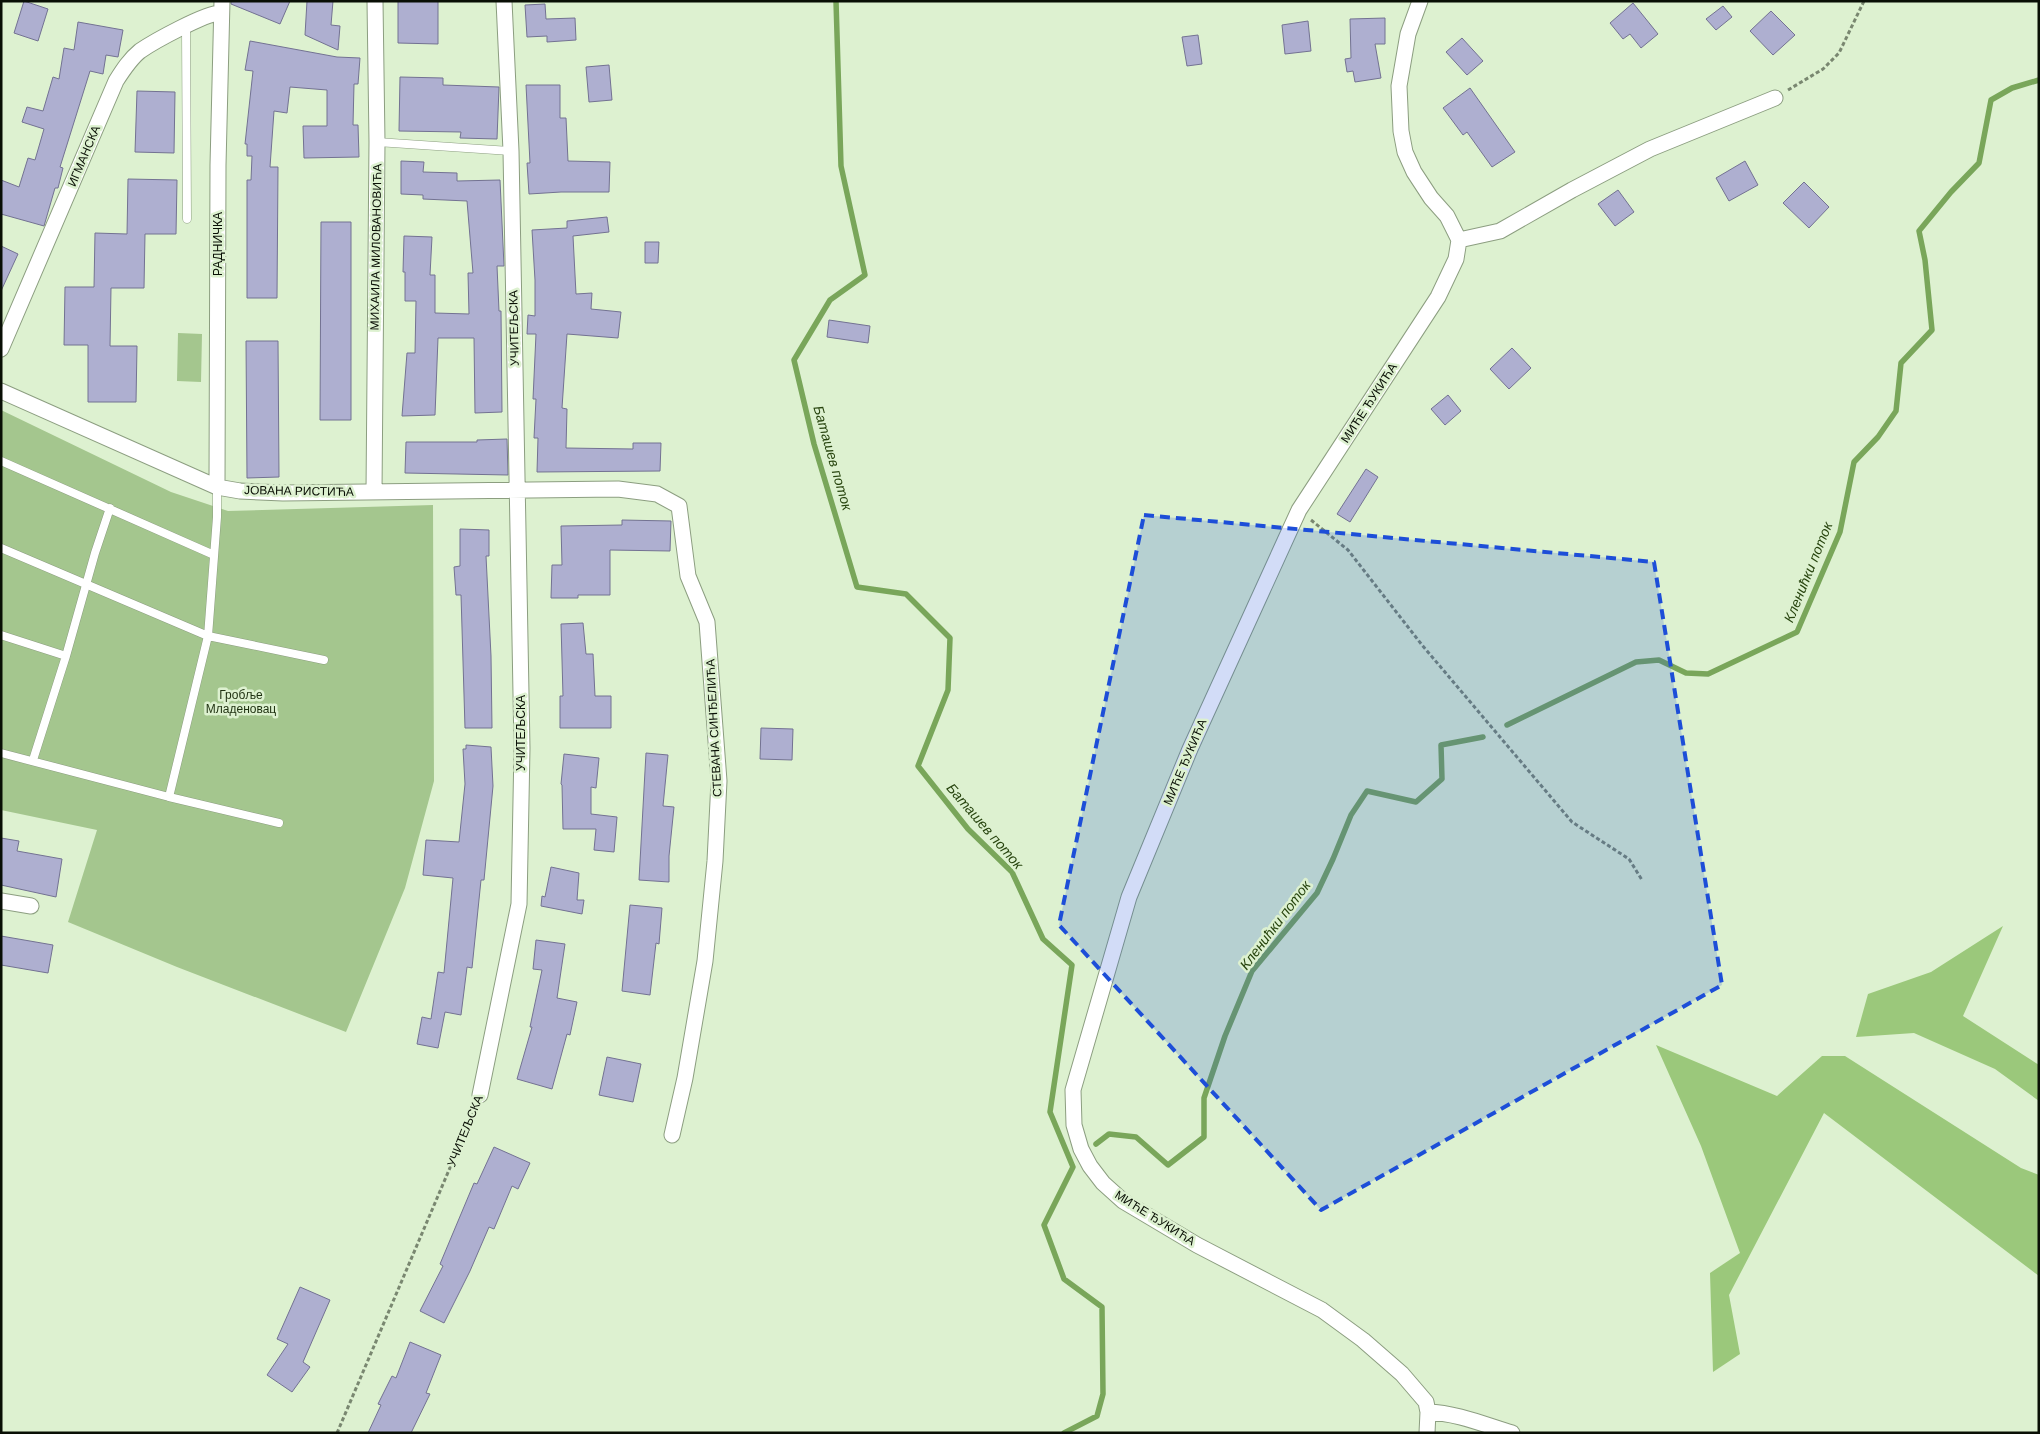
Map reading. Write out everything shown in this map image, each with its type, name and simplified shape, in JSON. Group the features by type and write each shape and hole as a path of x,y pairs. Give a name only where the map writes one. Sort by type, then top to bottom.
{"street":[{"name":"МИХАИЛА МИЛОВАНОВИЋА","path":"374,492 377,142 375,1"},
{"name":"УЧИТЕЉСКА","path":"480,1095 519,904 522,748 511,151 504,1"},
{"path":"1420,1 1408,34 1399,86 1401,131 1405,152 1414,172 1431,198 1447,216 1459,240 1500,231 1650,149 1775,98"},
{"name":"ИГМАНСКА","path":"1,349 116,81 127,64 140,51 221,7"},
{"name":"РАДНИЧКА","path":"217,487 221,7"},
{"name":"МИЋЕ ЂУКИЋА","path":"1428,1412 1426,1402 1402,1374 1363,1340 1322,1310 1197,1245 1123,1201 1103,1183 1090,1166 1081,1149 1074,1125 1074,1090 1128,897 1190,749 1299,510 1438,297 1456,259 1459,240"},
{"name":"ЈОВАНА РИСТИЋА","path":"1,391 217,487 240,491 283,493 517,492 618,489"},
{"name":"СТЕВАНА СИНЂЕЛИЋА","path":"618,489 657,494 679,506 688,576 707,622 719,781 715,861 705,961 696,1019 672,1135"},
{"path":"1,901 31,906"},
{"path":"1427,1433 1428,1412 1458,1416 1512,1433"}],"lane":[{"path":"186,27 187,219"},
{"path":"377,142 511,151"},
{"path":"1,461 214,555"},
{"path":"169,796 208,636 217,517 217,487"},
{"path":"33,760 110,508"},
{"path":"1,548 208,636 324,660"},
{"path":"1,635 66,656"},
{"path":"1,753 279,823"}],"path":[{"path":"1775,98 1823,69 1840,53 1864,1"},
{"path":"1299,510 1348,550 1422,645 1572,822 1629,859 1642,880"},
{"name":"УЧИТЕЉСКА","path":"337,1433 480,1095"}],"highlighted area":[{"path":"1144,515 1654,562 1722,985 1321,1210 1059,925"}],"green space":[{"path":"178,333 202,334 201,382 177,381"},
{"name":"Гробље Младеновац","path":"1,410 171,492 228,511 433,505 434,781 405,888 346,1032 177,967 68,922 97,830 1,810"},
{"path":"2003,926 1963,1016 2039,1065 2039,1101 1995,1069 1914,1033 1856,1037 1868,994 1931,972"},
{"path":"1656,1045 1777,1096 1822,1056 1845,1056 2021,1168 2039,1175 2039,1276 1824,1113 1729,1295 1740,1354 1713,1372 1710,1273 1740,1253 1701,1146"}],"building":[{"path":"24,1 48,9 38,41 14,33"},
{"path":"231,1 290,1 280,24 231,4"},
{"path":"307,1 333,1 331,25 340,26 338,50 305,35"},
{"path":"398,1 438,1 438,44 398,43"},
{"path":"1633,3 1658,34 1641,48 1630,34 1623,39 1610,23"},
{"path":"545,4 546,19 575,18 576,40 547,42 547,36 527,37 525,5"},
{"path":"1723,6 1732,17 1716,30 1706,19"},
{"path":"1771,11 1795,35 1773,55 1750,31"},
{"path":"1385,18 1385,44 1375,44 1381,78 1355,82 1353,71 1347,72 1345,59 1351,58 1350,19"},
{"path":"1308,21 1311,51 1285,54 1282,25"},
{"path":"78,22 123,30 118,57 106,55 103,74 90,71 60,167 63,168 58,188 55,188 44,226 1,214 1,180 19,187 28,158 35,160 44,129 22,122 27,107 43,111 53,77 59,79 64,48 74,50"},
{"path":"1198,35 1202,64 1187,66 1182,37"},
{"path":"1462,38 1483,61 1467,75 1446,52"},
{"path":"250,41 337,57 360,58 358,84 354,84 353,125 358,125 359,157 304,158 303,126 327,126 327,90 290,87 287,113 274,111 270,167 278,167 277,298 247,298 247,180 251,180 252,156 247,156 247,144 245,144 253,71 245,70"},
{"path":"609,65 612,100 589,102 586,67"},
{"path":"400,77 443,78 443,85 499,87 497,139 460,138 461,132 399,131"},
{"path":"526,85 560,85 560,118 566,118 568,161 610,162 609,192 529,194 527,163 530,163"},
{"path":"1470,88 1515,152 1492,167 1467,132 1463,135 1443,108"},
{"path":"137,91 175,92 174,153 135,152"},
{"path":"401,161 424,162 423,172 457,173 457,181 500,180 504,266 497,266 499,311 501,311 502,412 475,413 474,338 438,338 435,415 402,416 407,353 415,353 416,301 405,301 405,272 403,272 404,236 432,237 430,275 435,275 435,313 469,314 468,273 473,273 467,201 423,199 423,195 401,194"},
{"path":"1745,161 1758,185 1729,201 1716,178"},
{"path":"128,179 177,180 176,234 145,234 144,288 111,288 110,346 137,346 136,402 88,402 88,345 64,345 65,287 94,287 95,233 127,234"},
{"path":"1804,182 1829,207 1809,228 1783,203"},
{"path":"1618,190 1634,212 1615,226 1598,204"},
{"path":"607,217 609,232 573,236 576,294 592,293 591,309 621,312 618,338 567,334 562,408 567,409 566,448 633,449 633,443 661,443 660,471 537,472 538,438 534,438 536,399 533,399 536,334 527,334 528,315 535,316 532,230 567,228 567,221"},
{"path":"321,222 351,222 351,420 320,420"},
{"path":"645,242 659,242 658,263 645,263"},
{"path":"1,246 18,254 1,291"},
{"path":"829,320 870,326 868,343 827,337"},
{"path":"246,341 278,341 279,477 247,478"},
{"path":"1512,348 1531,368 1509,389 1490,369"},
{"path":"1448,395 1461,411 1445,425 1431,409"},
{"path":"507,439 508,475 405,473 406,442 477,442 477,440"},
{"path":"1366,469 1378,477 1350,522 1337,514"},
{"path":"622,520 671,521 670,551 610,550 610,595 578,595 578,598 551,598 552,565 562,565 561,526 622,525"},
{"path":"460,529 489,530 489,556 486,556 491,656 492,728 465,728 461,595 456,595 454,567 460,566"},
{"path":"583,623 586,654 593,654 595,696 611,696 611,728 560,728 560,696 563,696 561,624"},
{"path":"761,728 793,729 792,760 760,759"},
{"path":"466,745 491,747 493,786 484,880 481,880 472,968 467,967 461,1015 445,1012 438,1048 417,1044 422,1017 431,1019 438,972 444,973 453,878 423,875 426,840 459,842 465,784 463,749 466,749"},
{"path":"646,753 668,755 663,806 674,807 669,856 669,882 639,880"},
{"path":"564,754 599,758 596,788 591,787 591,814 617,817 614,852 594,850 596,829 563,829 561,784"},
{"path":"1,838 19,841 17,851 62,859 56,897 1,885"},
{"path":"551,867 579,873 577,900 584,900 582,914 541,906 542,896 545,897"},
{"path":"630,905 662,908 659,944 656,943 650,995 622,991"},
{"path":"1,936 53,945 48,973 1,965"},
{"path":"536,940 565,944 557,998 577,1002 570,1035 567,1034 552,1089 517,1079 532,1027 530,1027 542,970 533,969"},
{"path":"607,1057 641,1064 633,1102 599,1095"},
{"path":"494,1147 530,1163 518,1189 512,1186 494,1229 489,1227 444,1323 420,1311 443,1266 440,1264 474,1183 477,1184"},
{"path":"300,1287 330,1300 303,1362 310,1367 292,1392 267,1375 288,1344 277,1339"},
{"path":"410,1342 441,1355 426,1393 430,1394 411,1433 368,1433 381,1405 378,1404 392,1376 396,1378"}],"waterway":[{"name":"Баташев поток","path":"836,1 841,166 865,275 830,300 794,360 814,444 857,587 906,594 950,638 948,690 918,766 968,829 1012,872 1043,939 1072,965 1050,1112 1073,1167 1044,1225 1064,1279 1102,1307 1103,1394 1097,1416 1064,1433"},
{"name":"Кленићки поток","path":"1507,725 1636,662 1659,660 1686,673 1708,674 1797,632 1840,532 1854,462 1878,437 1896,411 1901,363 1932,330 1925,260 1919,231 1951,192 1979,163 1991,100 2012,88 2039,80"},
{"name":"Кленићки поток","path":"1096,1144 1109,1134 1136,1137 1168,1165 1204,1137 1204,1098 1225,1036 1252,971 1317,893 1351,815 1367,791 1416,802 1442,779 1441,745 1483,737"}]}
